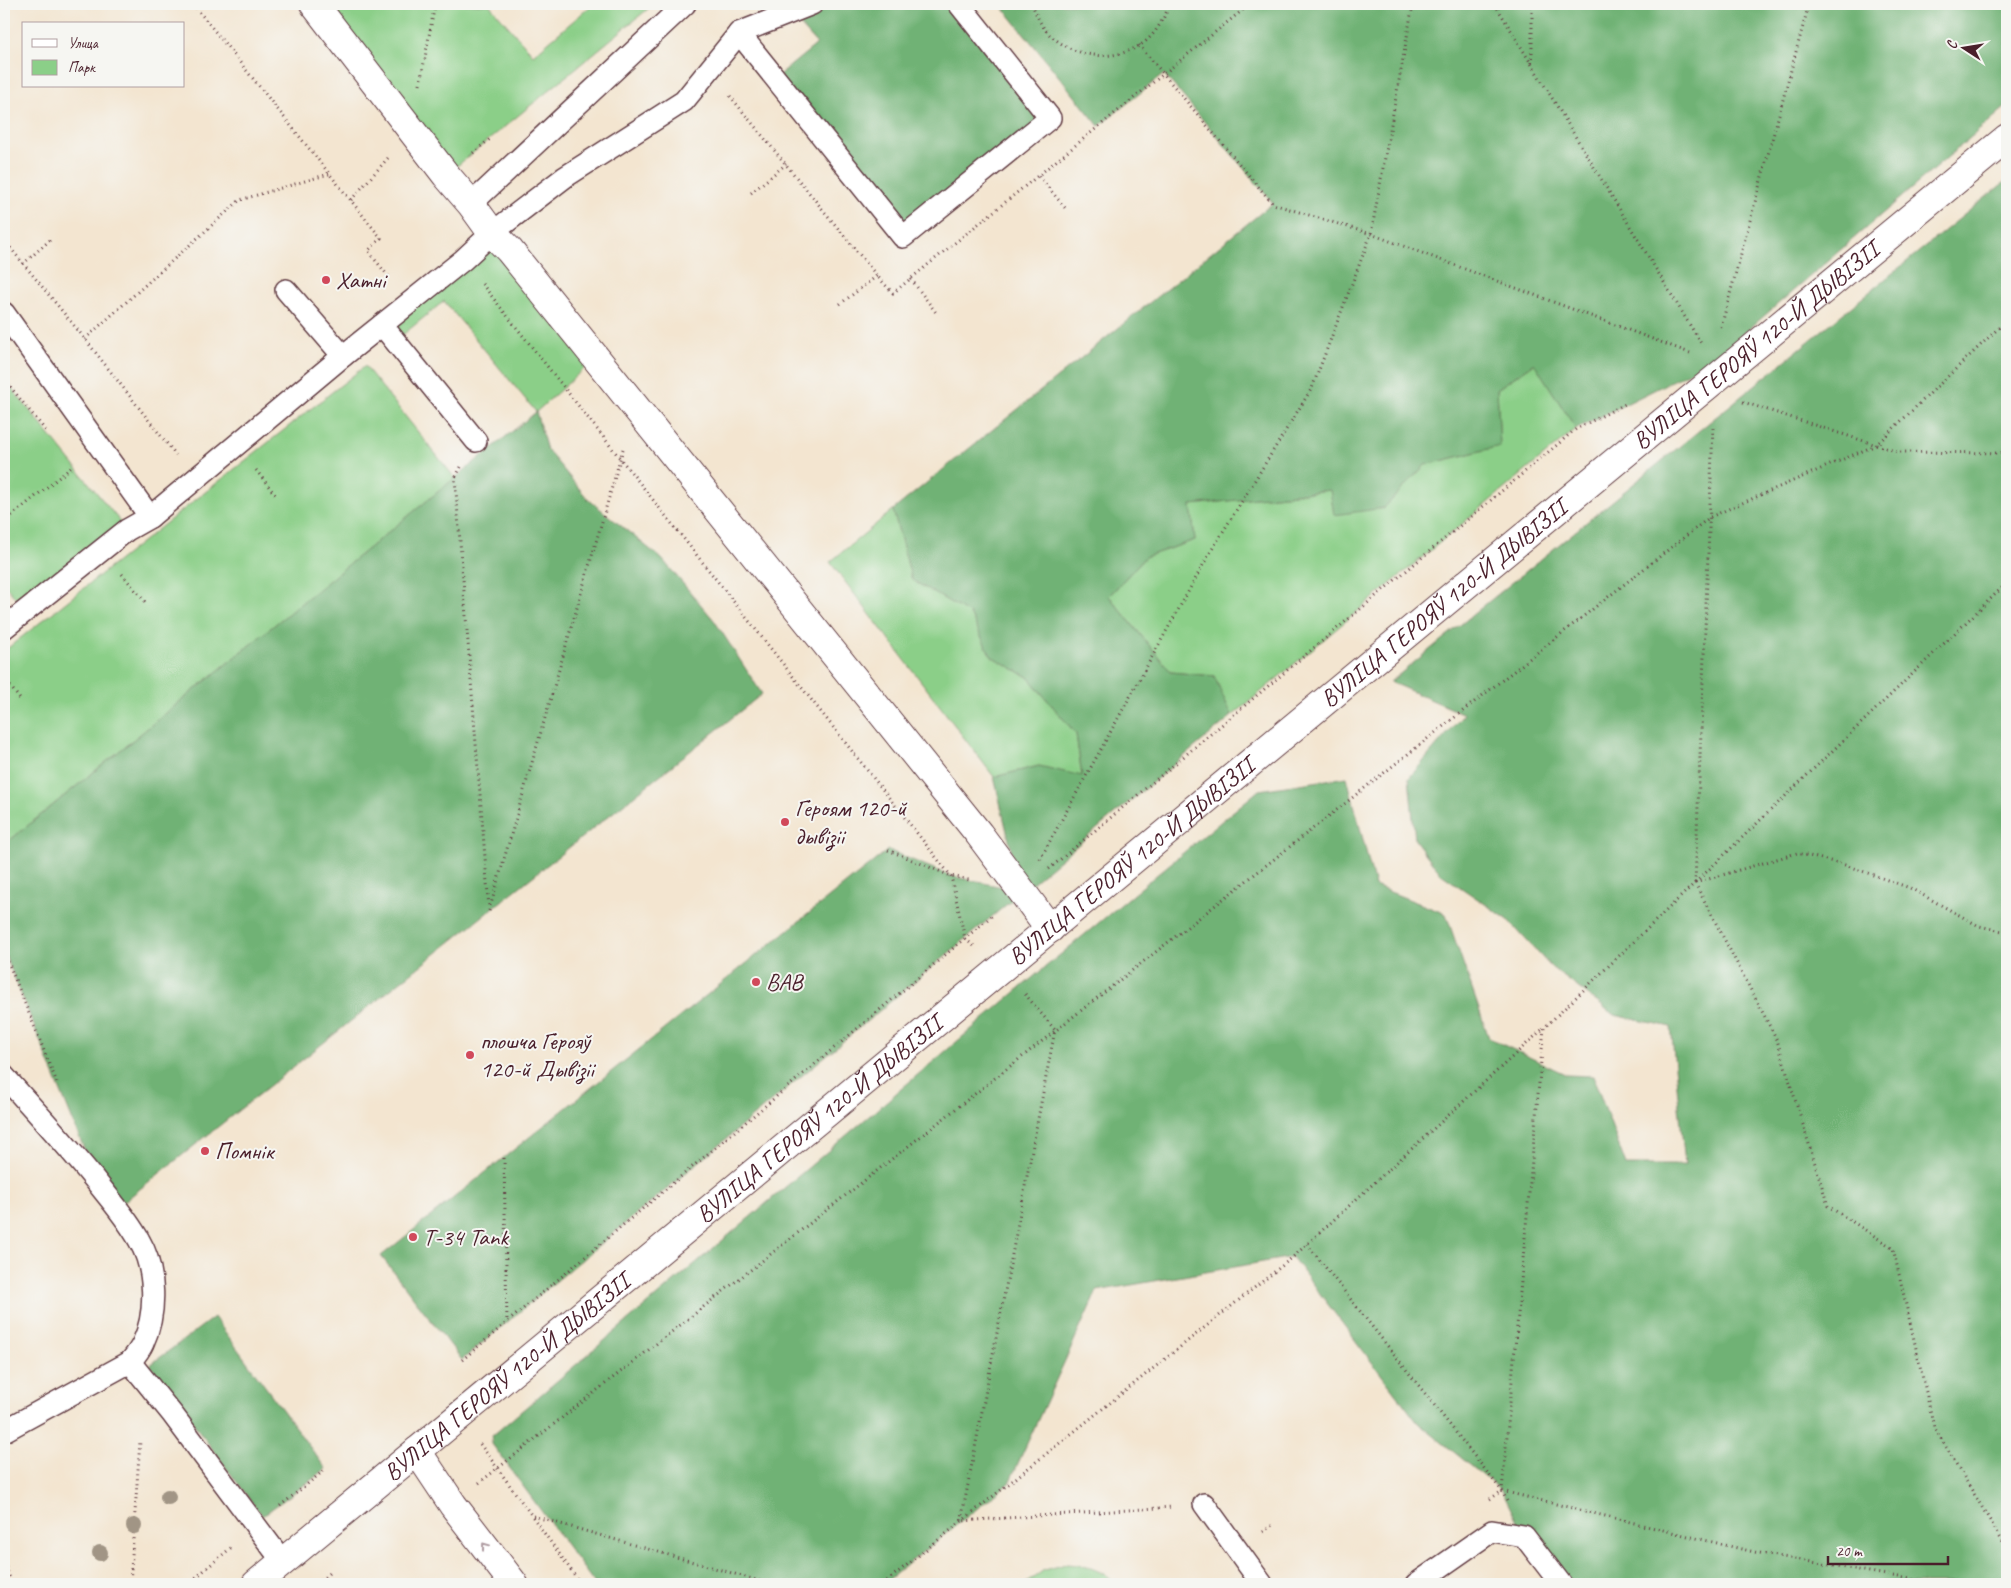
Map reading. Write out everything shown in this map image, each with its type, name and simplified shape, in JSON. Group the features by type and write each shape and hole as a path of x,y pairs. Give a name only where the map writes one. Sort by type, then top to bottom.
{"street":[{"path":"314,4 492,233 509,250 979,834 1050,929"},
{"name":"ВУЛІЦА ГЕРОЯЎ 120-Й ДЫВІЗІІ","path":"256,1584 2007,138"},
{"path":"417,1451 453,1505 514,1584"}],"lane":[{"path":"471,204 685,4"},
{"path":"4,628 127,530 150,517 343,356 463,260 492,233 565,177 684,101 739,33 812,4"},
{"path":"739,33 903,237 1050,118 959,4"},
{"path":"286,290 343,356"},
{"path":"4,313 150,517"},
{"path":"382,325 476,441"},
{"path":"4,1076 78,1158 127,1222 140,1242 148,1264 152,1288 152,1307 143,1344 130,1362 4,1431"},
{"path":"130,1362 173,1415 283,1562"},
{"path":"1204,1504 1262,1584"},
{"path":"1416,1584 1492,1531 1524,1536 1560,1584"}],"path":[{"path":"193,4 350,201 382,238 368,251"},
{"path":"350,201 412,131 435,4"},
{"path":"1032,4 1038,20 1053,39 1075,51 1098,56 1123,53 1144,42 1161,24 1170,4"},
{"path":"1242,4 1245,8"},
{"path":"726,91 877,276 894,293 1250,4"},
{"path":"1022,891 1208,556 1312,388 1371,234 1414,4"},
{"path":"1494,4 1706,353"},
{"path":"1532,4 1532,65"},
{"path":"1719,333 1809,4"},
{"path":"1139,45 1273,204 1371,234 1693,354"},
{"path":"751,194 786,164"},
{"path":"85,339 240,200 329,174"},
{"path":"1039,176 1066,209"},
{"path":"4,240 179,459"},
{"path":"23,264 50,240"},
{"path":"463,260 951,876 965,939"},
{"path":"840,304 877,276"},
{"path":"911,279 937,314"},
{"path":"497,1467 1710,517 1876,445 2007,320"},
{"path":"462,1360 1576,429 1636,399"},
{"path":"1738,400 1898,452 2007,454"},
{"path":"455,478 489,911 619,456 640,413"},
{"path":"1714,420 1694,883 1776,1040 1828,1206 1893,1248 1934,1427 2007,1549"},
{"path":"4,522 74,465"},
{"path":"253,467 277,497"},
{"path":"119,570 146,603"},
{"path":"883,1584 1307,1244 1544,1028 2007,583"},
{"path":"4,678 22,702"},
{"path":"888,850 951,876 1022,891"},
{"path":"1694,883 1797,853 1842,864 1910,888 1979,926 2007,932"},
{"path":"4,952 59,1087"},
{"path":"1020,988 1055,1030"},
{"path":"1502,1491 1544,1028"},
{"path":"961,1521 1055,1030"},
{"path":"504,1158 507,1323"},
{"path":"1307,1244 1502,1491 1754,1552 1939,1584"},
{"path":"476,1439 581,1584"},
{"path":"130,1584 140,1441"},
{"path":"188,1584 326,1469"},
{"path":"961,1521 1204,1504"},
{"path":"532,1516 770,1584"},
{"path":"4,1562 12,1584"}],"green space":[{"path":"314,4 489,4 533,55 593,4 654,4 446,175"},
{"path":"781,4 959,4 1050,118 903,237 774,79 817,44"},
{"path":"1000,4 2007,4 2007,106 1712,361 1576,429 1534,363 1497,389 1500,446 1425,465 1384,508 1334,515 1330,490 1191,505 1195,540 1145,557 1109,596 1171,672 1214,676 1232,716 462,1360 381,1256 888,850 951,876 1021,891 994,777 1039,766 1082,776 1076,734 1028,677 991,656 970,614 912,580 893,510 1273,203 1164,74 1099,126"},
{"path":"2007,180 2007,1584 1561,1584 1524,1536 1502,1491 1418,1423 1292,1257 1097,1291 1009,1483 883,1584 595,1584 492,1444 492,1436 1020,988 1259,790 1347,777 1375,886 1446,914 1489,1038 1567,1075 1593,1076 1626,1165 1685,1165 1671,1027 1614,1015 1551,967 1507,919 1441,874 1415,840 1409,778 1464,714 1390,682"},
{"path":"492,233 596,358 536,412 444,301 394,342 382,325"},
{"path":"1535,363 1576,429 1232,716 1214,676 1171,672 1109,596 1145,557 1195,540 1191,505 1331,490 1384,508 1425,465 1500,446 1497,389"},
{"path":"365,366 455,478 4,845 4,651"},
{"path":"4,379 127,530 26,611 4,584"},
{"path":"536,412 547,450 588,499 662,559 714,620 762,694 116,1208 85,1151 4,952 4,845"},
{"path":"893,510 912,580 970,614 991,656 1028,677 1076,734 1082,777 1039,766 994,777 830,562"},
{"path":"214,1317 326,1469 262,1516 150,1365"},
{"path":"1065,1564 1080,1565 1099,1571 1116,1584 1025,1584 1044,1570"}],"place":[{"name":"Хатні","path":"326,280"},
{"name":"Героям 120-й дывізіі","path":"785,822"},
{"name":"ВАВ","path":"756,982"},
{"name":"плошча Герояў 120-й Дывізіі","path":"470,1055"},
{"name":"Помнік","path":"205,1151"},
{"name":"T-34 Tank","path":"413,1237"}]}
